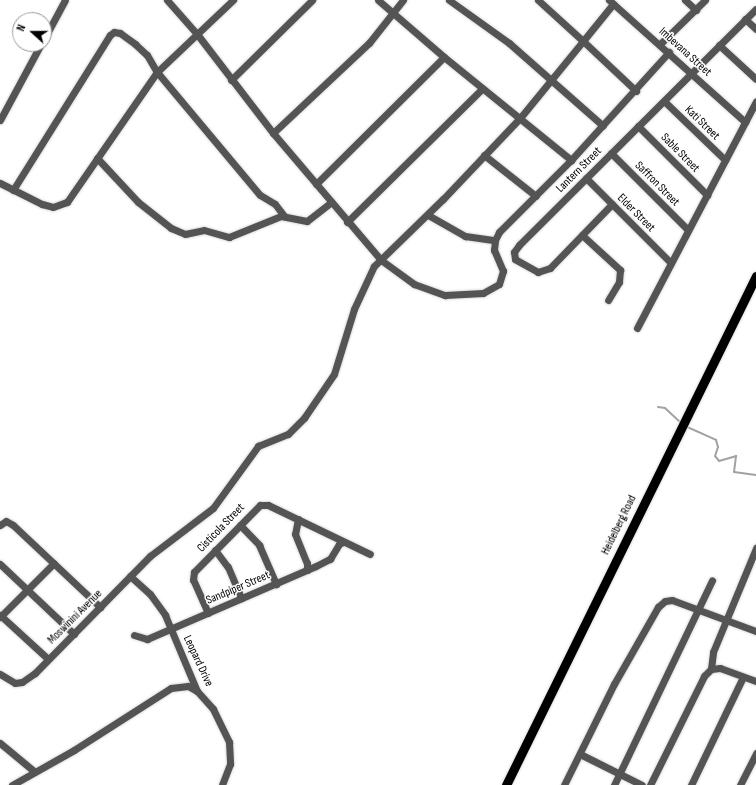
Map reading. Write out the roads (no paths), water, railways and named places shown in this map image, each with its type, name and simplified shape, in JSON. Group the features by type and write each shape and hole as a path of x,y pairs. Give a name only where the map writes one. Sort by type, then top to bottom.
{"main road":[{"name":"Heidelberg Road","path":"506,785 677,433 756,276"}],"street":[{"path":"52,24 65,0"},
{"path":"167,0 197,34 273,133 347,222 381,260 414,284 431,292 463,296 483,293 495,288 502,278 503,271 496,257 495,240 507,223 571,160 636,91 669,52"},
{"path":"0,183 42,204 60,206 74,196 97,158 157,72 233,0"},
{"path":"231,80 312,0"},
{"path":"378,0 392,14 482,89 571,160"},
{"path":"273,133 355,57 403,0"},
{"path":"449,0 509,43 603,126"},
{"path":"538,0 636,91"},
{"path":"685,0 696,10"},
{"path":"660,44 705,0"},
{"name":"Moswinini Avenue","path":"0,674 9,680 22,682 74,634 159,548 213,508 258,446 288,434 304,418 334,374 354,310 370,272 428,215 520,118 583,41 611,2"},
{"name":"Imbevana Street","path":"611,2 669,52 745,122"},
{"name":"Lantern Street","path":"612,204 550,268 538,272 515,259 514,252 519,245 756,9"},
{"path":"745,19 756,29"},
{"path":"13,190 110,35 114,32 120,33 147,55 157,72 260,195 275,204 284,216"},
{"path":"719,45 756,79"},
{"path":"0,120 37,52"},
{"path":"316,184 444,57"},
{"path":"347,222 482,89"},
{"path":"637,328 756,100"},
{"name":"Kati Street","path":"664,101 725,160"},
{"name":"Sable Street","path":"638,126 707,195"},
{"name":"Saffron Street","path":"611,154 688,230"},
{"path":"484,155 536,196"},
{"path":"97,158 138,202 178,232 204,230 229,237 284,216 307,220 331,202"},
{"name":"Elder Street","path":"586,178 671,263"},
{"path":"428,215 465,236 495,240"},
{"path":"582,235 620,270 619,282 608,300"},
{"name":"Cisticola Street","path":"208,613 193,576 197,568 257,507 264,504 370,554"},
{"path":"298,519 295,534 307,563 307,570"},
{"path":"0,525 6,521 13,525 100,607"},
{"path":"240,525 259,544 276,584"},
{"name":"Sandpiper Street","path":"134,635 147,639 276,584 330,559 339,544 343,542"},
{"path":"711,669 712,652 727,620 756,548"},
{"path":"215,550 228,567 241,598"},
{"path":"48,659 0,616 54,563"},
{"path":"0,564 74,634"},
{"name":"Leopard Drive","path":"130,576 157,603 171,628 197,691 213,709 229,742 230,764 222,785"},
{"path":"614,785 700,610 712,580"},
{"path":"564,785 614,684 658,606 672,600 756,631"},
{"path":"650,785 704,676 711,669 720,668 756,681"},
{"path":"691,785 743,676"},
{"path":"12,785 171,688 188,686 197,691"},
{"path":"0,743 35,772"},
{"path":"740,785 756,753"},
{"path":"580,754 642,785"}],"waterway":[{"path":"658,407 665,408 682,424"},
{"path":"685,426 716,440 718,447 715,456 719,461 736,456 734,472 756,475"}]}
